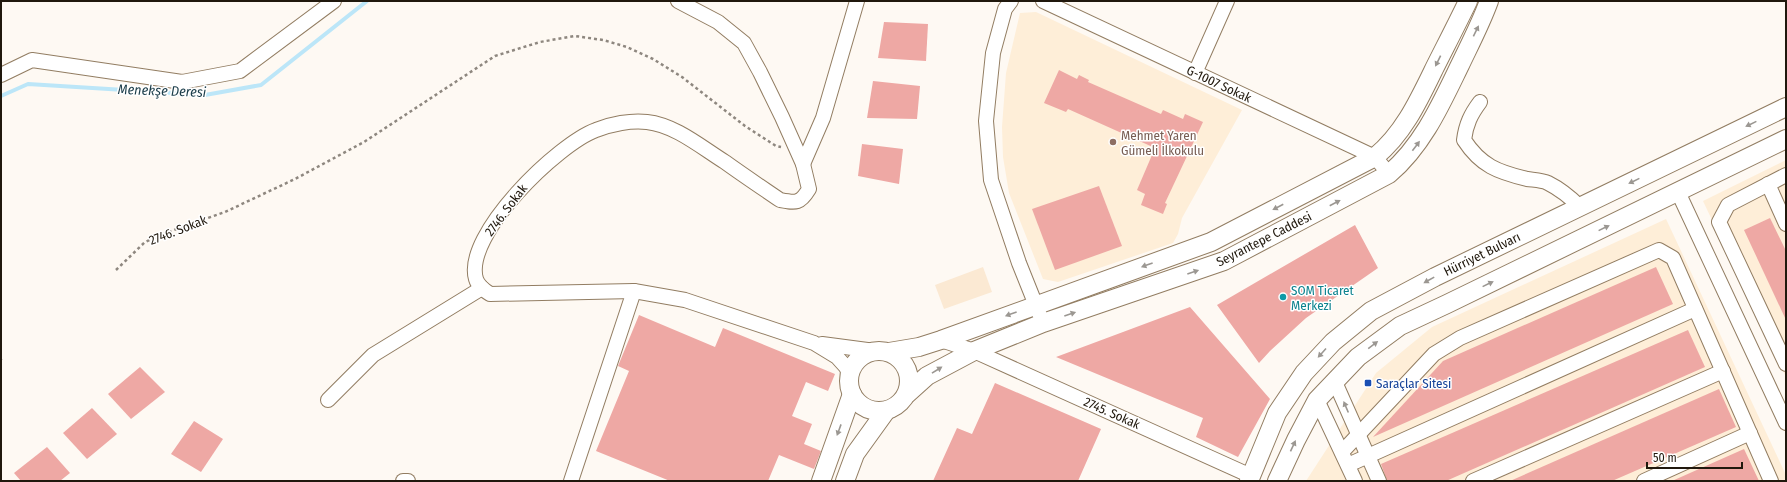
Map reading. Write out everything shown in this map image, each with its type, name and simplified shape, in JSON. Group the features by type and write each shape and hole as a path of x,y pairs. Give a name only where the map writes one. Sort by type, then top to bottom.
{"main road":[{"name":"Seyrantepe Caddesi","path":"882,352 919,347 940,340 1211,242 1375,157 1388,146 1398,134 1417,104 1468,1"},
{"name":"Seyrantepe Caddesi","path":"907,394 927,376 974,351 1043,323 1224,261 1389,174 1404,161 1420,140 1439,109 1489,1"},
{"name":"Hürriyet Bulvarı","path":"1246,479 1277,413 1304,374 1333,342 1372,311 1435,277 1786,107"},
{"path":"1277,481 1317,400 1358,357 1400,326 1786,139"},
{"path":"882,352 896,356 907,369 909,377 907,394 902,401 895,407 876,411 866,408 858,402 852,394 850,388 850,375 856,362 868,353 882,352"},
{"path":"821,481 852,394"},
{"path":"845,481 855,454 886,410"}],"street":[{"path":"1,75 32,60 182,82 240,71 334,1"},
{"name":"2746. Sokak","path":"482,288 476,280 474,267 479,250 491,227 506,206 538,170 569,144 595,130 621,123 647,122 670,128 704,148 780,200 794,203 803,199 809,189 803,164 760,72 744,43 718,22 678,1"},
{"path":"803,164 823,118 857,1"},
{"path":"1012,1 1006,9 993,53 986,121 991,180 1019,263 1043,323"},
{"name":"G-1007 Sokak","path":"1043,1 1375,157 1389,174"},
{"path":"1195,72 1227,1"},
{"path":"1480,102 1471,113 1466,125 1464,140 1471,150 1493,169 1503,173 1547,182 1568,195 1580,207"},
{"path":"1786,175 1728,205 1719,222 1786,364"},
{"path":"1768,184 1786,224"},
{"path":"1678,192 1786,423"},
{"path":"1342,452 1358,433 1434,354 1460,338 1659,250 1672,258 1772,481"},
{"path":"328,400 373,355 482,288 490,294 634,291 685,300 814,343 882,352"},
{"path":"571,481 634,291"},
{"path":"1348,465 1367,455 1695,309"},
{"name":"2745. Sokak","path":"940,340 974,351 1246,479"},
{"path":"814,343 837,357 846,367 850,375"},
{"path":"1473,481 1723,371"},
{"path":"1335,382 1379,481"},
{"path":"1317,400 1355,481"},
{"path":"1644,481 1750,433"},
{"path":"403,481 408,481"}],"path":[{"name":"2746. Sokak","path":"116,270 145,242 225,212 295,179 364,142 495,56 540,42 575,36 603,40 653,59 682,77 745,126 776,146 797,151"}],"shaded area":[{"name":"Mehmet Yaren Gümeli İlkokulu","path":"1036,12 1242,110 1182,218 1178,234 1173,243 1058,282 1043,279 1009,193 1003,157 1002,127 1006,73 1020,13"},
{"path":"1786,160 1786,377 1703,201"},
{"path":"1666,219 1786,475 1786,481 1306,481 1376,373 1432,327"},
{"path":"983,267 992,292 944,309 935,285"}],"building":[{"path":"884,22 928,24 926,61 878,58"},
{"path":"1059,70 1077,79 1079,75 1089,80 1088,82 1161,114 1163,110 1183,119 1185,114 1203,122 1165,203 1167,204 1163,214 1141,205 1145,194 1137,190 1155,148 1068,109 1066,112 1044,103"},
{"path":"873,81 920,86 917,119 867,118"},
{"path":"862,144 903,149 899,184 858,176"},
{"path":"1099,186 1122,246 1055,270 1032,209"},
{"path":"1770,218 1786,251 1786,320 1744,230"},
{"name":"SOM Ticaret Merkezi","path":"1355,225 1378,268 1306,318 1259,363 1217,305"},
{"path":"1656,267 1673,304 1373,437 1443,361"},
{"path":"1190,307 1270,399 1238,457 1196,437 1203,418 1056,357"},
{"path":"639,315 715,347 723,328 835,374 828,391 806,382 792,416 812,424 804,444 821,451 814,469 779,455 768,481 670,481 596,451 629,371 618,366"},
{"path":"1688,330 1705,367 1446,481 1387,481 1381,464"},
{"path":"140,367 165,392 131,419 108,394"},
{"path":"995,383 1101,429 1078,481 933,481 957,428 972,434"},
{"path":"1719,389 1736,427 1612,481 1510,481"},
{"path":"92,408 117,434 87,459 63,433"},
{"path":"194,421 223,439 201,472 171,454"},
{"path":"47,447 70,473 60,481 21,481 14,473"},
{"path":"1744,449 1759,481 1672,481"}],"waterway":[{"name":"Menekşe Deresi","path":"1,96 28,84 205,95 261,85 367,1"}],"place":[{"name":"Mehmet Yaren Gümeli İlkokulu","path":"1113,142"},
{"name":"SOM Ticaret Merkezi","path":"1283,297"},
{"name":"Saraçlar Sitesi","path":"1368,383"}]}
